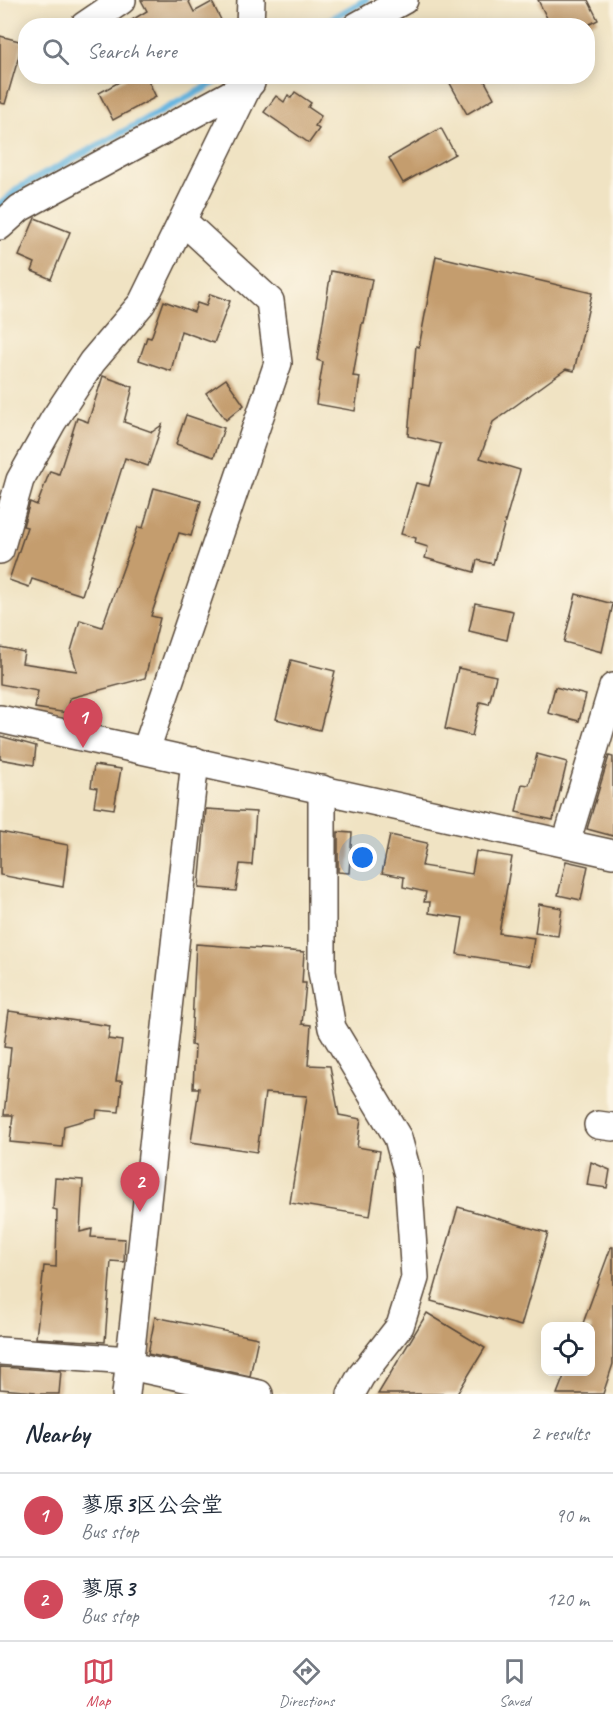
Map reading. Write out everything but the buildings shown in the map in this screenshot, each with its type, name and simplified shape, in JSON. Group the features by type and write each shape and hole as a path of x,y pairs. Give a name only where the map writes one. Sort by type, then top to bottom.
{"street":[{"path":"96,18 122,0"},
{"path":"250,18 251,0"},
{"path":"372,18 405,0"},
{"path":"0,226 20,208 245,84"},
{"path":"0,550 20,480 53,421 92,362 142,303 252,84"},
{"path":"146,750 278,363 270,301 183,221"},
{"path":"566,843 613,687"},
{"path":"0,719 613,854"},
{"path":"126,1394 195,761"},
{"path":"322,789 322,972 332,1028 398,1138 408,1175 415,1278 400,1326 361,1376 351,1394"},
{"path":"0,1351 130,1363 259,1394"}],"waterway":[{"path":"333,18 366,0"},
{"path":"0,205 19,188 212,84"}],"place":[{"name":"蓼原3区公会堂","path":"83,748"},
{"name":"蓼原3","path":"140,1212"}]}
